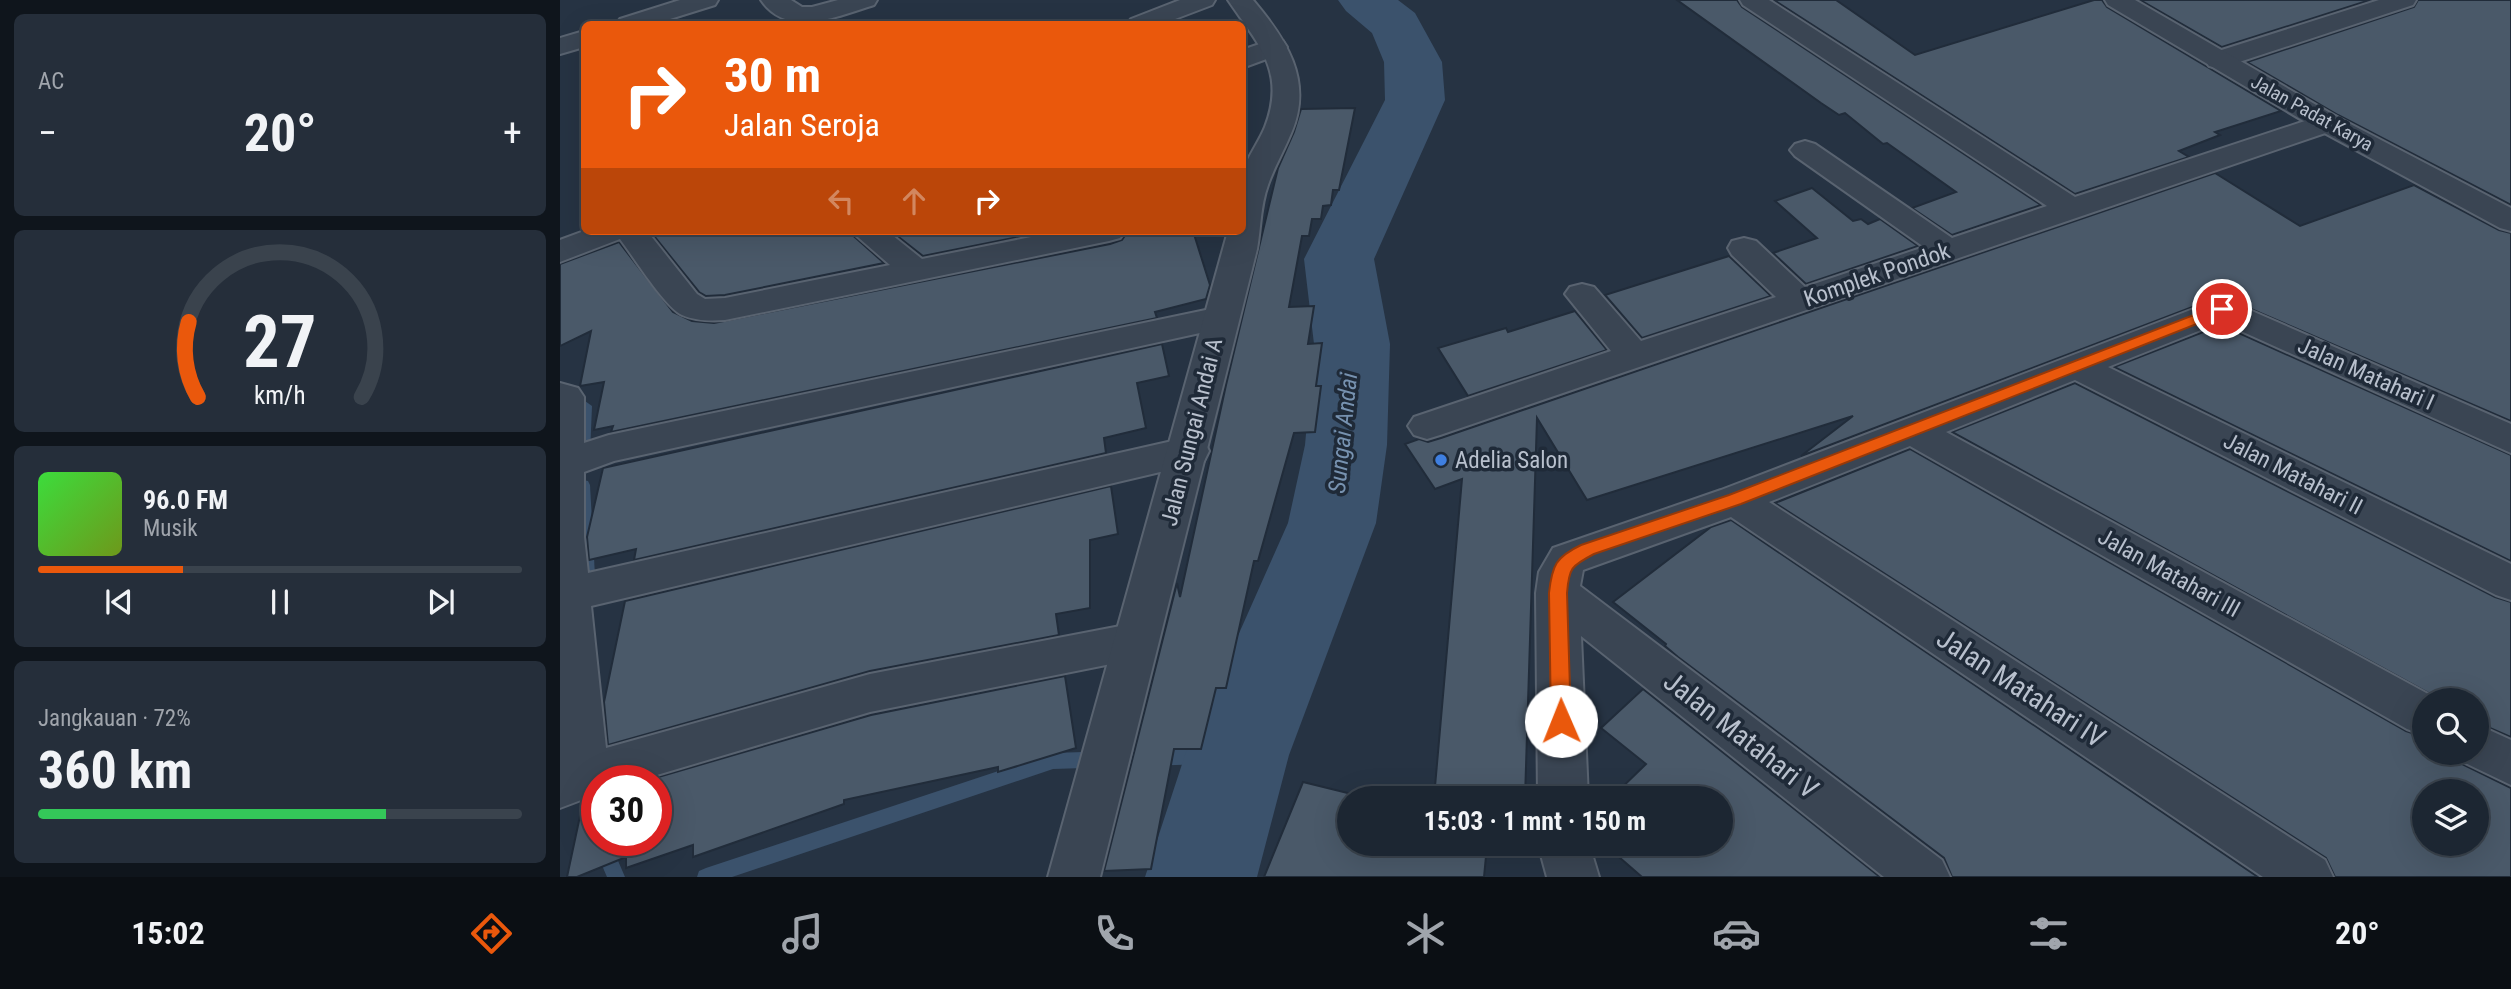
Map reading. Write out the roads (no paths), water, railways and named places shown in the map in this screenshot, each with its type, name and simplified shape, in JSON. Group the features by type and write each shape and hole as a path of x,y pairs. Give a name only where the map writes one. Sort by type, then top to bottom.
{"street":[{"path":"639,21 706,0"},
{"path":"773,0 796,14 804,15 865,0"},
{"path":"1148,21 1203,0"},
{"name":"Jalan Sungai Andai A","path":"1240,0 1258,53 1287,85 1287,102 1281,120 1247,188"},
{"path":"1752,0 2074,210"},
{"name":"Jalan Padat Karya","path":"2117,0 2327,123 2511,221"},
{"path":"2218,60 2404,0"},
{"path":"560,46 581,40"},
{"name":"Komplek Pondok","path":"1427,426 2327,123"},
{"path":"1805,150 1950,251"},
{"path":"560,252 601,235"},
{"path":"633,235 685,301 695,309 704,311 1089,235"},
{"path":"872,235 916,270"},
{"name":"Jalan Sungai Andai A","path":"1074,877 1136,641 1190,451 1220,318 1243,235"},
{"path":"1744,248 1800,301"},
{"path":"1582,295 1635,357"},
{"name":"Jalan Matahari I","path":"2076,366 2222,309 2511,440"},
{"path":"578,459 1220,318"},
{"path":"1563,786 1558,593 1560,572 1568,559 1587,550 1735,500 2076,366"},
{"name":"Jalan Matahari II","path":"2076,366 2511,583"},
{"path":"560,395 565,397 578,459 563,537 577,592 585,765"},
{"name":"Jalan Matahari III","path":"1914,431 2412,708"},
{"path":"577,592 1190,451"},
{"name":"Jalan Matahari IV","path":"1735,500 2307,877"},
{"name":"Jalan Matahari V","path":"1558,593 1924,877"},
{"path":"627,765 870,693 1136,641"},
{"path":"2489,752 2511,764"},
{"path":"1567,856 1573,877"}],"waterway":[{"name":"Sungai Andai","path":"1201,877 1237,755 1332,523 1346,445 1352,344 1339,259 1415,100 1413,62 1396,25 1365,0"},
{"path":"583,454 585,406"},
{"path":"583,485 587,576"},
{"path":"706,877 1053,761 1237,755"},
{"path":"607,856 616,877"}],"place":[{"name":"Adelia Salon","path":"1441,460"}]}
